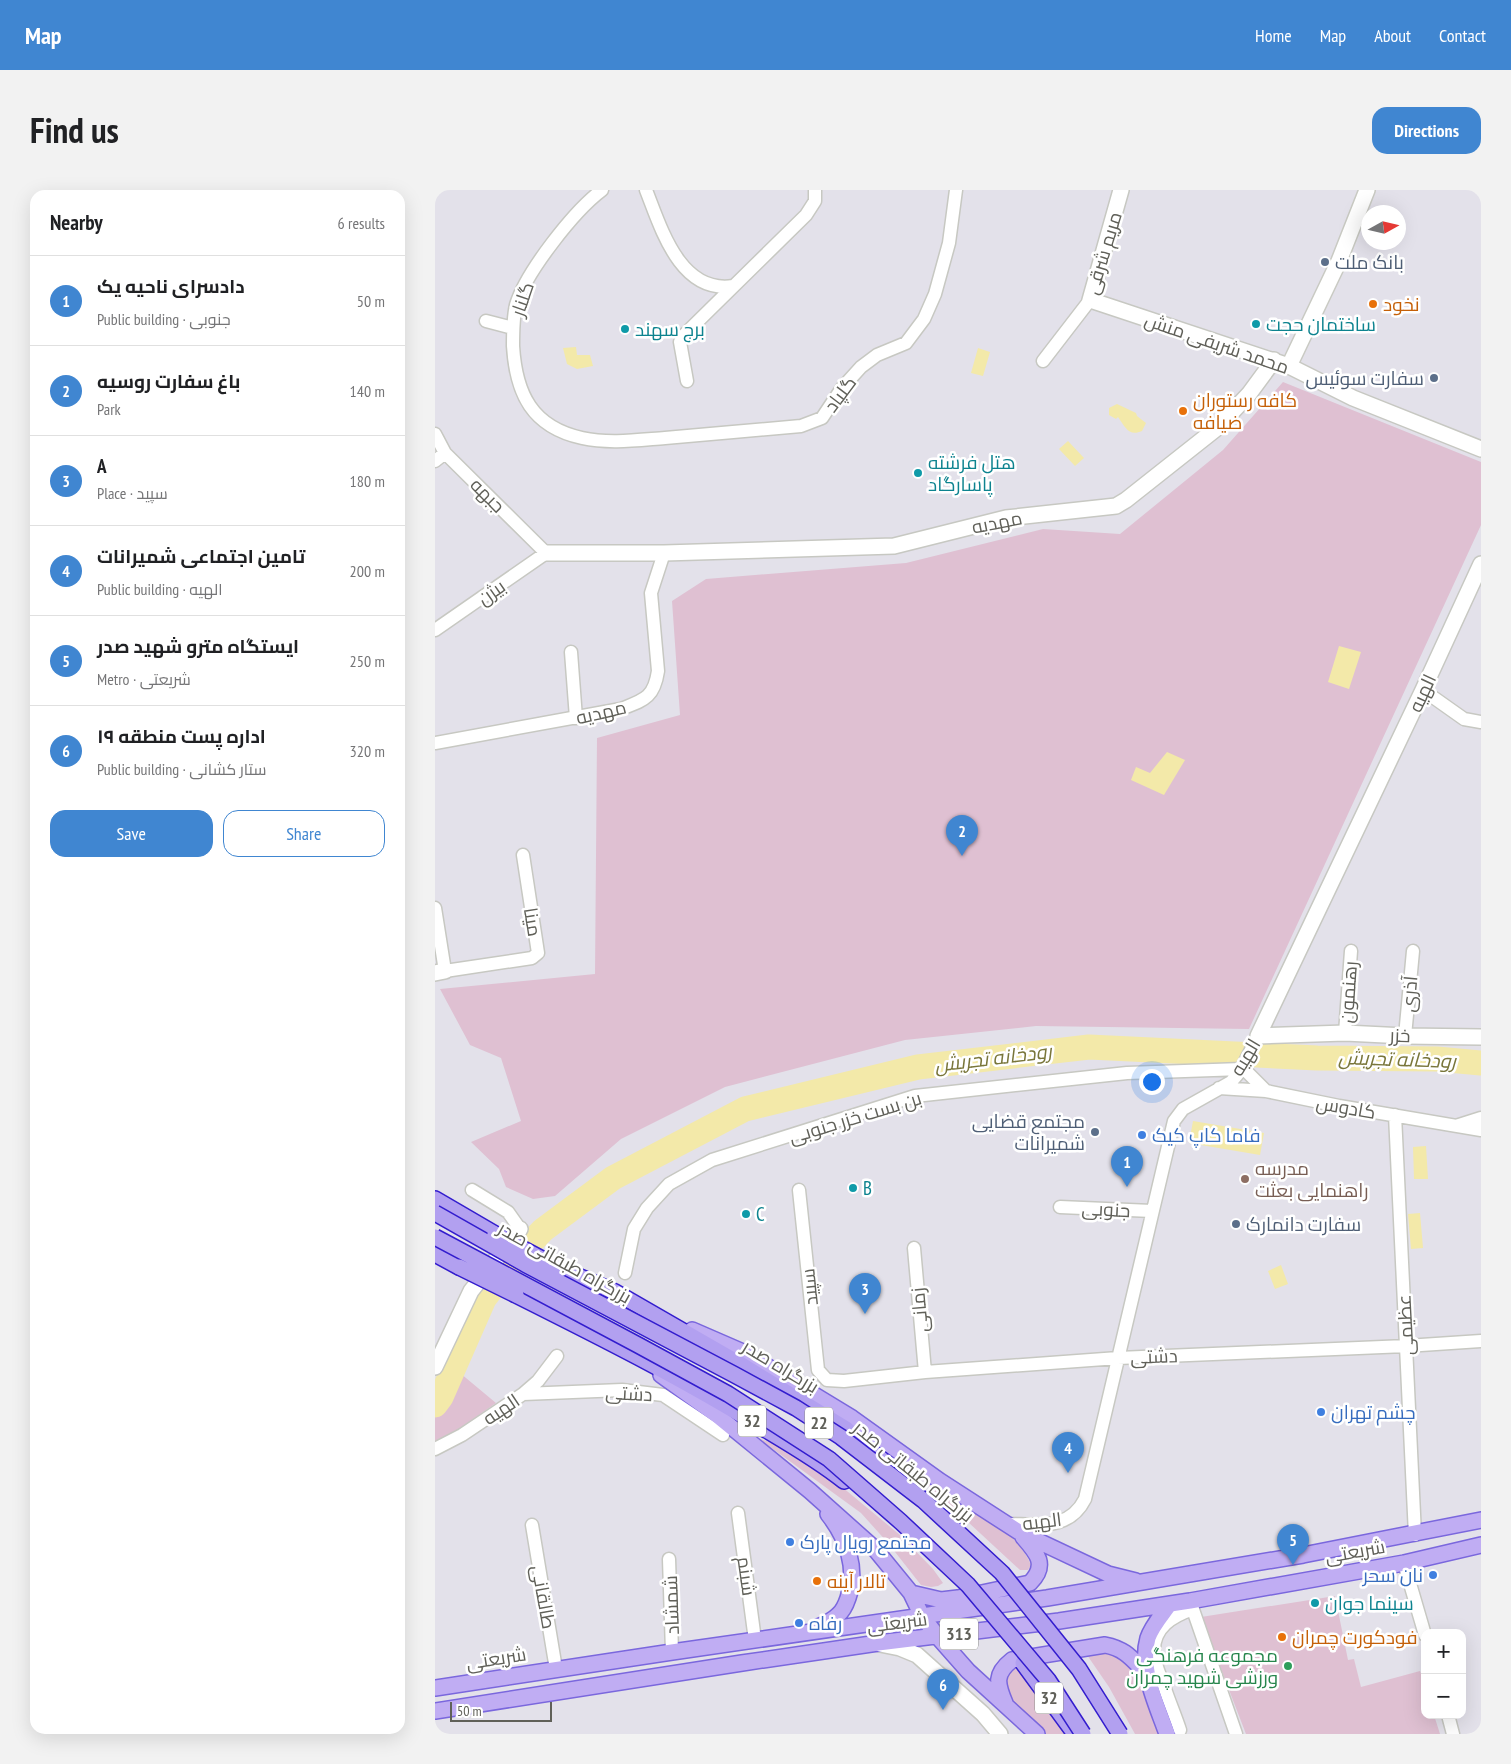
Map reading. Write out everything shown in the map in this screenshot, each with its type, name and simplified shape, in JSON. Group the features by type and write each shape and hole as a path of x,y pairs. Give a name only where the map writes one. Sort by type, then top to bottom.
{"highway":[{"name":"بزرگراه صدر","path":"435,1199 557,1268 615,1292 740,1364 846,1429 925,1497 1005,1570 1082,1666 1124,1734"},
{"name":"بزرگراه طبقاتی صدر","path":"435,1213 525,1264 796,1408 841,1437 923,1500 1002,1573 1079,1669 1119,1734"},
{"name":"بزرگراه طبقاتی صدر","path":"435,1237 638,1344 728,1394 829,1459 901,1522 968,1585 1048,1680 1083,1734"},
{"name":"32","path":"435,1254 634,1355 723,1404 825,1466 898,1525 963,1586 1075,1734"}],"main road":[{"path":"650,1312 745,1353 852,1418 940,1481 1019,1532 1108,1574 1142,1583"},
{"path":"634,1355 718,1416 811,1491 875,1549 911,1593 922,1616 968,1672 1037,1734"},
{"path":"804,1633 830,1622 840,1614 847,1602 852,1586 852,1566 847,1545 834,1522 811,1491"},
{"name":"شریعتی","path":"435,1688 1142,1583 1415,1535 1481,1520"},
{"path":"911,1593 941,1600 1030,1583 1036,1577 1040,1562 1035,1551 1019,1532"},
{"name":"شریعتی","path":"435,1711 742,1663 1169,1605 1191,1605 1481,1547"},
{"path":"1169,1605 1149,1638 1145,1656 1147,1674 1174,1732"},
{"path":"861,1625 871,1645"},
{"path":"1005,1705 999,1689 998,1677 1002,1668 1011,1660 1105,1646 1126,1652 1147,1674"}],"street":[{"name":"گلنار","path":"547,424 537,415 521,393 514,355 513,328 516,305 525,284 538,262 569,224 602,190"},
{"path":"646,190 667,243 680,264 703,282 713,286 733,286"},
{"path":"687,381 680,342 685,334 806,215 815,201 815,190"},
{"name":"گلپاد","path":"547,424 557,430 582,438 629,441 801,426 817,421 822,418 842,388 861,367 877,355 906,343 925,319 935,294 949,243 956,190"},
{"name":"مریم شرقی","path":"1043,361 1090,300 1121,190"},
{"path":"1289,366 1339,261 1367,190"},
{"name":"محمد شریفی منش","path":"1090,300 1274,360 1353,398 1481,449"},
{"path":"486,321 513,328"},
{"name":"مهدیه","path":"546,553 664,553 894,546 1006,518 1116,506 1127,500 1217,428 1249,394 1274,360"},
{"name":"جبهه","path":"435,434 440,457 546,553"},
{"name":"بیژن","path":"435,630 546,553"},
{"name":"مهدیه","path":"435,743 621,709 641,702 652,693 658,671 651,593 664,553"},
{"name":"الهیه","path":"1006,1524 1061,1522 1073,1516 1080,1509 1085,1498 1174,1121 1183,1109 1231,1082 1243,1069 1481,564"},
{"path":"571,652 577,718"},
{"path":"1423,690 1464,718 1481,722"},
{"name":"مینا","path":"440,972 532,958 538,953 523,855"},
{"path":"435,908 440,972"},
{"name":"رهنمون","path":"1345,1033 1351,951"},
{"name":"آذری","path":"1405,1036 1413,952"},
{"name":"خزر","path":"1259,1036 1345,1033 1481,1037"},
{"path":"1243,1069 1266,1091"},
{"name":"بن بست خزر جنوبی","path":"625,1273 633,1229 647,1208 669,1184 711,1160 915,1096 1127,1073 1243,1069"},
{"name":"کادوس","path":"1219,1088 1266,1091 1339,1106 1481,1130"},
{"name":"عظیمی","path":"1395,1115 1415,1535"},
{"name":"کادوس","path":"1457,1126 1481,1118"},
{"path":"435,1367 471,1291 520,1229 508,1212 472,1190"},
{"name":"سپید","path":"799,1190 818,1370 827,1380"},
{"name":"جنوبی","path":"1060,1207 1152,1211"},
{"name":"زمانی","path":"914,1248 925,1372"},
{"name":"دشتی","path":"827,1380 844,1381 925,1372 1118,1358 1481,1341"},
{"name":"الهیه","path":"435,1449 462,1435 523,1394 538,1381 557,1356"},
{"name":"دشتی","path":"523,1394 622,1390 663,1395 723,1435"},
{"name":"شبنم","path":"738,1513 755,1640"},
{"name":"طالقانی","path":"532,1525 557,1669"},
{"name":"شمشاد","path":"669,1559 673,1652"},
{"path":"1404,1563 1423,1629"},
{"path":"1174,1732 1154,1652 1156,1638 1164,1625 1170,1618 1191,1605 1236,1734"},
{"path":"871,1645 900,1648 917,1656 983,1714 1000,1734"},
{"path":"1449,1719 1453,1734"}],"shaded area":[{"path":"576,347 577,355 590,355 593,366 577,369 567,364 563,348"},
{"path":"978,348 990,352 983,376 971,373"},
{"path":"1283,382 1481,462 1481,525 1249,1029 1036,1026 905,1040 725,1087 621,1139 555,1196 533,1199 506,1187 499,1169 471,1142 521,1121 501,1058 470,1045 440,989 595,974 597,738 680,715 672,601 706,579 906,563 1043,529 1120,534 1223,450"},
{"path":"1117,404 1136,413 1146,423 1142,431 1138,433 1131,432 1118,417 1116,419 1109,415 1109,408"},
{"path":"1068,441 1084,458 1075,466 1059,449"},
{"path":"1339,646 1361,652 1349,689 1328,682"},
{"path":"1167,752 1185,760 1164,795 1131,780 1136,767 1150,773"},
{"path":"1193,1121 1264,1133 1260,1155 1189,1143"},
{"path":"1426,1146 1428,1179 1414,1179 1413,1147"},
{"path":"1420,1213 1423,1248 1411,1249 1408,1214"},
{"path":"1281,1265 1288,1284 1275,1289 1268,1271"},
{"path":"460,1373 496,1403 456,1431 435,1442 435,1416 442,1412"},
{"path":"758,1438 786,1448 830,1477 900,1535 933,1569 943,1583 931,1587 921,1585 888,1543 861,1513"},
{"path":"916,1474 964,1501 997,1524 1023,1550 1031,1565 1028,1570 1020,1570"},
{"name":"مجموعه فرهنگی ورزشی شهید چمران","path":"1335,1596 1348,1660 1354,1659 1361,1687 1420,1671 1421,1719 1435,1719 1440,1734 1246,1734 1201,1617"},
{"path":"1097,1652 1108,1653 1129,1665 1143,1687 1160,1734 1135,1734 1109,1687 1087,1655"},
{"path":"1014,1663 1071,1734 1045,1734 1011,1699 1006,1691 1004,1675"}],"waterway":[{"name":"رودخانه تجریش","path":"435,1405 441,1397 484,1299 514,1260 543,1230 613,1178 745,1109 918,1067 1089,1047 1317,1058 1437,1059 1481,1063"}],"place":[{"name":"بانک ملت","path":"1325,262"},
{"name":"نخود","path":"1373,304"},
{"name":"ساختمان حجت","path":"1256,324"},
{"name":"برج سهند","path":"625,329"},
{"name":"سفارت سوئیس","path":"1434,378"},
{"name":"کافه رستوران ضیافه","path":"1183,411"},
{"name":"هتل فرشته پاسارگاد","path":"918,473"},
{"name":"باغ سفارت روسیه","path":"962,856"},
{"name":"مجتمع قضایی شمیرانات","path":"1095,1132"},
{"name":"فاما کاپ کیک","path":"1142,1135"},
{"name":"مدرسه راهنمایی بعثت","path":"1245,1179"},
{"name":"دادسرای ناحیه یک","path":"1127,1187"},
{"name":"B","path":"853,1188"},
{"name":"C","path":"746,1214"},
{"name":"سفارت دانمارک","path":"1236,1224"},
{"name":"A","path":"865,1314"},
{"name":"چشم تهران","path":"1321,1412"},
{"name":"تامین اجتماعی شمیرانات","path":"1068,1473"},
{"name":"مجتمع رویال پارک","path":"790,1542"},
{"name":"ایستگاه مترو شهید صدر","path":"1293,1565"},
{"name":"نان سحر","path":"1433,1575"},
{"name":"تالار آینه","path":"817,1581"},
{"name":"سینما جوان","path":"1315,1603"},
{"name":"رفاه","path":"799,1623"},
{"name":"فودکورت چمران","path":"1282,1637"},
{"name":"مجموعه فرهنگی ورزشی شهید چمران","path":"1288,1666"},
{"name":"اداره پست منطقه ۱۹","path":"943,1710"}]}
